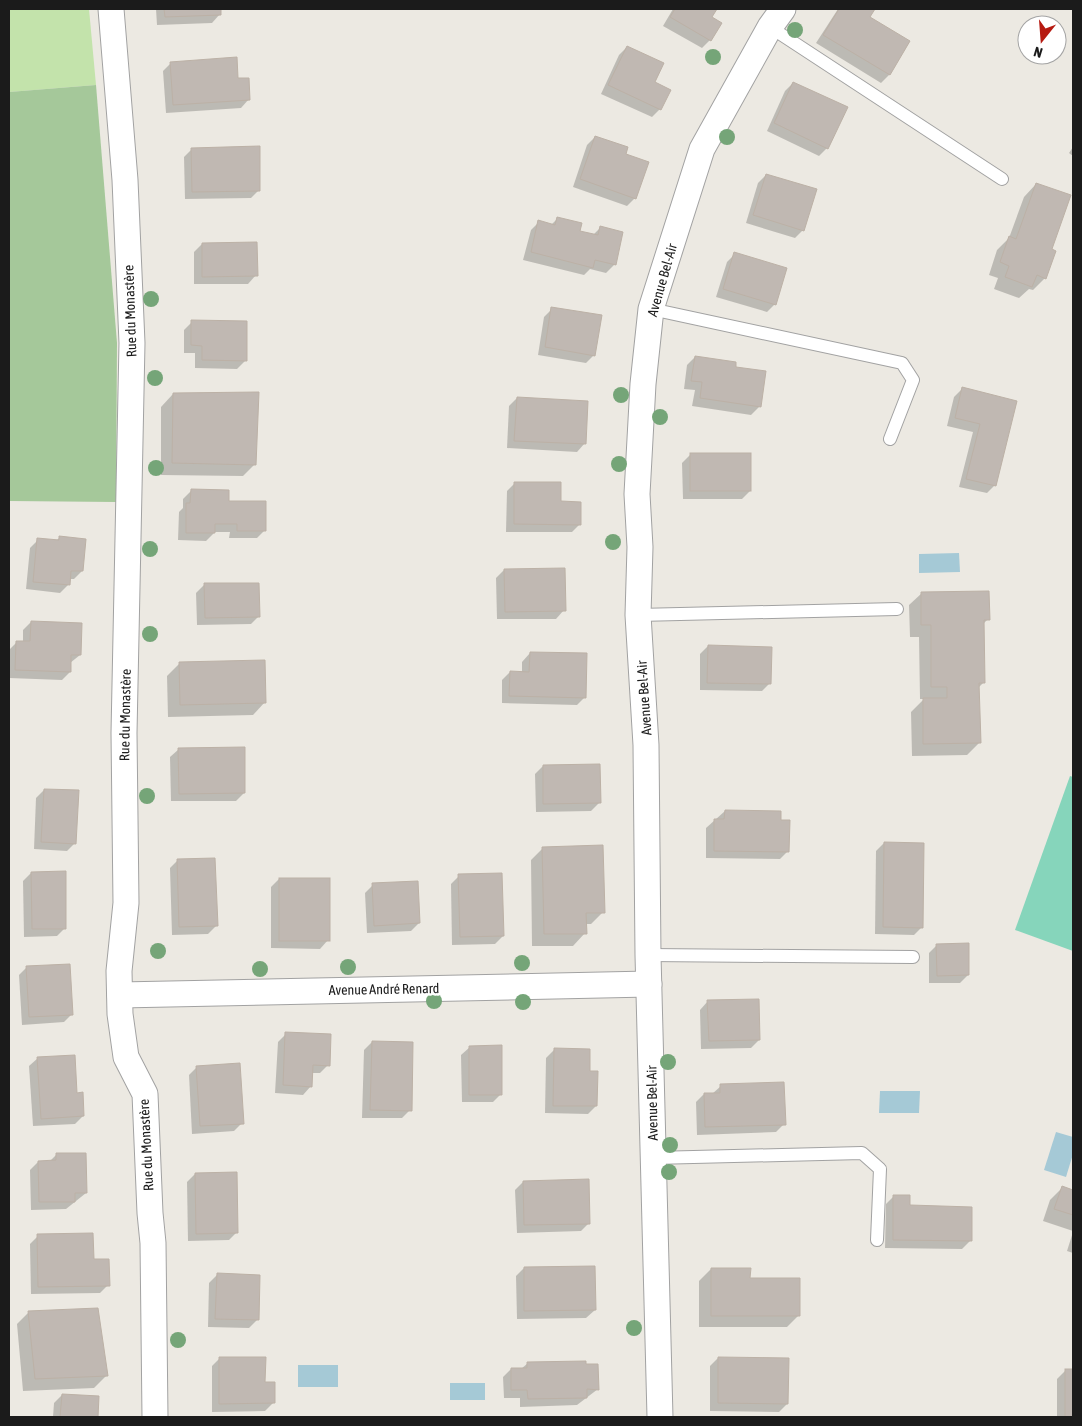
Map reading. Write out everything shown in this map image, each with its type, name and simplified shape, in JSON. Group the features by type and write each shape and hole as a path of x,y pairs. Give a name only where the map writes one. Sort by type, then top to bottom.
{"street":[{"name":"Rue du Monastère","path":"111,9 125,180 132,343 124,733 126,903 119,971 120,1014 126,1058 144,1094 153,1243 155,1417"},
{"name":"Avenue Bel-Air","path":"660,1417 648,955 646,745 638,615 640,547 637,494 643,384 651,308 702,149 777,18"},
{"name":"Avenue André Renard","path":"120,995 649,984"}],"lane":[{"path":"777,18 1002,179"},
{"path":"651,308 902,363 913,380 890,439"},
{"path":"638,615 897,609"},
{"path":"648,955 913,958"},
{"path":"654,1158 862,1153 880,1170 877,1240"}],"green space":[{"path":"9,9 89,9 96,85 9,92"},
{"path":"96,85 117,343 116,502 9,501 9,92"},
{"path":"1070,776 1073,777 1073,951 1015,930"}],"water":[{"path":"959,553 960,572 919,573 919,554"},
{"path":"880,1091 920,1091 919,1113 879,1113"},
{"path":"1056,1132 1073,1137 1073,1154 1066,1177 1044,1170"},
{"path":"298,1365 338,1365 338,1387 298,1387"},
{"path":"450,1383 485,1383 485,1400 450,1400"}],"building":[{"path":"164,9 221,9 221,15 165,17"},
{"path":"675,9 717,9 712,17 722,23 711,41 670,17"},
{"path":"839,9 875,9 870,17 910,41 890,75 823,35"},
{"path":"627,46 664,63 655,82 671,90 661,110 608,85"},
{"path":"237,57 238,78 249,78 250,100 173,105 170,62"},
{"path":"793,82 848,107 828,149 774,123"},
{"path":"595,136 628,147 626,154 649,162 636,199 580,179"},
{"path":"260,146 260,191 192,192 191,148"},
{"path":"766,174 817,189 804,231 753,215"},
{"path":"1036,183 1071,195 1052,249 1056,251 1046,279 1037,275 1032,287 1005,277 1009,266 1000,262 1009,236 1016,239"},
{"path":"557,217 582,223 580,231 598,235 600,226 623,232 616,265 595,260 593,268 531,252 538,220 555,225"},
{"path":"257,242 258,276 202,277 202,243"},
{"path":"734,252 787,268 776,305 723,289"},
{"path":"551,307 602,315 595,356 545,347"},
{"path":"191,320 247,321 247,361 202,360 202,346 191,345"},
{"path":"695,356 736,362 736,367 766,371 761,407 700,398 702,382 691,381"},
{"path":"962,387 1017,401 996,486 966,479 980,424 955,418"},
{"path":"259,392 256,465 172,463 173,393"},
{"path":"517,397 588,401 586,444 514,441"},
{"path":"690,453 751,453 751,491 690,491"},
{"path":"514,482 561,482 561,501 581,502 581,525 514,524"},
{"path":"191,489 229,490 229,501 266,501 266,531 237,531 237,524 215,524 215,533 186,533 186,503 190,503"},
{"path":"59,536 86,539 83,571 71,571 70,585 33,582 37,538 59,540"},
{"path":"565,568 566,611 505,612 504,569"},
{"path":"204,583 259,583 260,617 205,618"},
{"path":"989,591 990,620 984,620 985,683 979,683 981,743 923,744 923,698 947,698 947,687 931,687 931,625 921,625 921,592"},
{"path":"31,621 82,623 81,655 71,655 71,672 15,670 16,641 30,641"},
{"path":"708,645 772,647 771,684 707,683"},
{"path":"530,652 587,653 586,698 509,696 510,671 529,672"},
{"path":"265,660 266,703 180,705 179,662"},
{"path":"245,747 245,793 179,794 178,748"},
{"path":"600,764 601,803 543,804 543,765"},
{"path":"44,789 79,790 76,844 41,842"},
{"path":"725,810 781,811 781,820 790,820 789,852 714,851 714,819 724,819"},
{"path":"884,842 924,843 923,928 883,927"},
{"path":"603,845 605,913 586,913 587,934 544,934 542,847"},
{"path":"215,858 218,926 179,927 177,859"},
{"path":"66,871 66,929 32,929 31,872"},
{"path":"502,873 504,936 460,937 458,874"},
{"path":"279,878 330,878 330,941 279,941"},
{"path":"418,881 420,923 374,926 372,883"},
{"path":"969,943 969,975 937,976 936,944"},
{"path":"70,964 73,1015 29,1017 26,966"},
{"path":"759,999 760,1040 709,1041 707,1000"},
{"path":"285,1032 331,1034 330,1066 313,1065 312,1087 283,1085"},
{"path":"372,1041 413,1042 412,1111 370,1110"},
{"path":"502,1045 502,1095 469,1095 469,1046"},
{"path":"554,1048 590,1049 590,1071 598,1071 597,1106 553,1106"},
{"path":"75,1055 77,1093 83,1092 84,1116 41,1119 37,1057"},
{"path":"240,1063 244,1124 200,1126 196,1066"},
{"path":"784,1082 786,1125 705,1127 704,1093 720,1093 720,1084"},
{"path":"56,1153 86,1153 87,1193 75,1193 75,1202 39,1202 38,1161 56,1160"},
{"path":"237,1172 238,1233 196,1234 195,1173"},
{"path":"589,1179 590,1224 524,1225 523,1181"},
{"path":"1062,1186 1073,1190 1073,1215 1054,1209"},
{"path":"893,1195 910,1195 910,1205 972,1207 972,1241 893,1240"},
{"path":"93,1233 94,1259 109,1259 110,1286 38,1287 37,1234"},
{"path":"595,1266 596,1310 524,1311 524,1267"},
{"path":"711,1268 751,1268 750,1278 800,1278 800,1316 711,1316"},
{"path":"217,1273 260,1275 259,1320 215,1319"},
{"path":"98,1308 108,1376 35,1379 28,1311"},
{"path":"219,1357 266,1357 265,1382 275,1382 275,1403 219,1404"},
{"path":"718,1357 789,1358 788,1404 718,1403"},
{"path":"586,1361 586,1364 598,1364 599,1390 587,1389 587,1398 528,1399 527,1390 511,1390 511,1368 527,1368 527,1362"},
{"path":"1065,1369 1073,1369 1073,1417 1065,1417"},
{"path":"62,1394 99,1396 98,1417 60,1417"}]}
